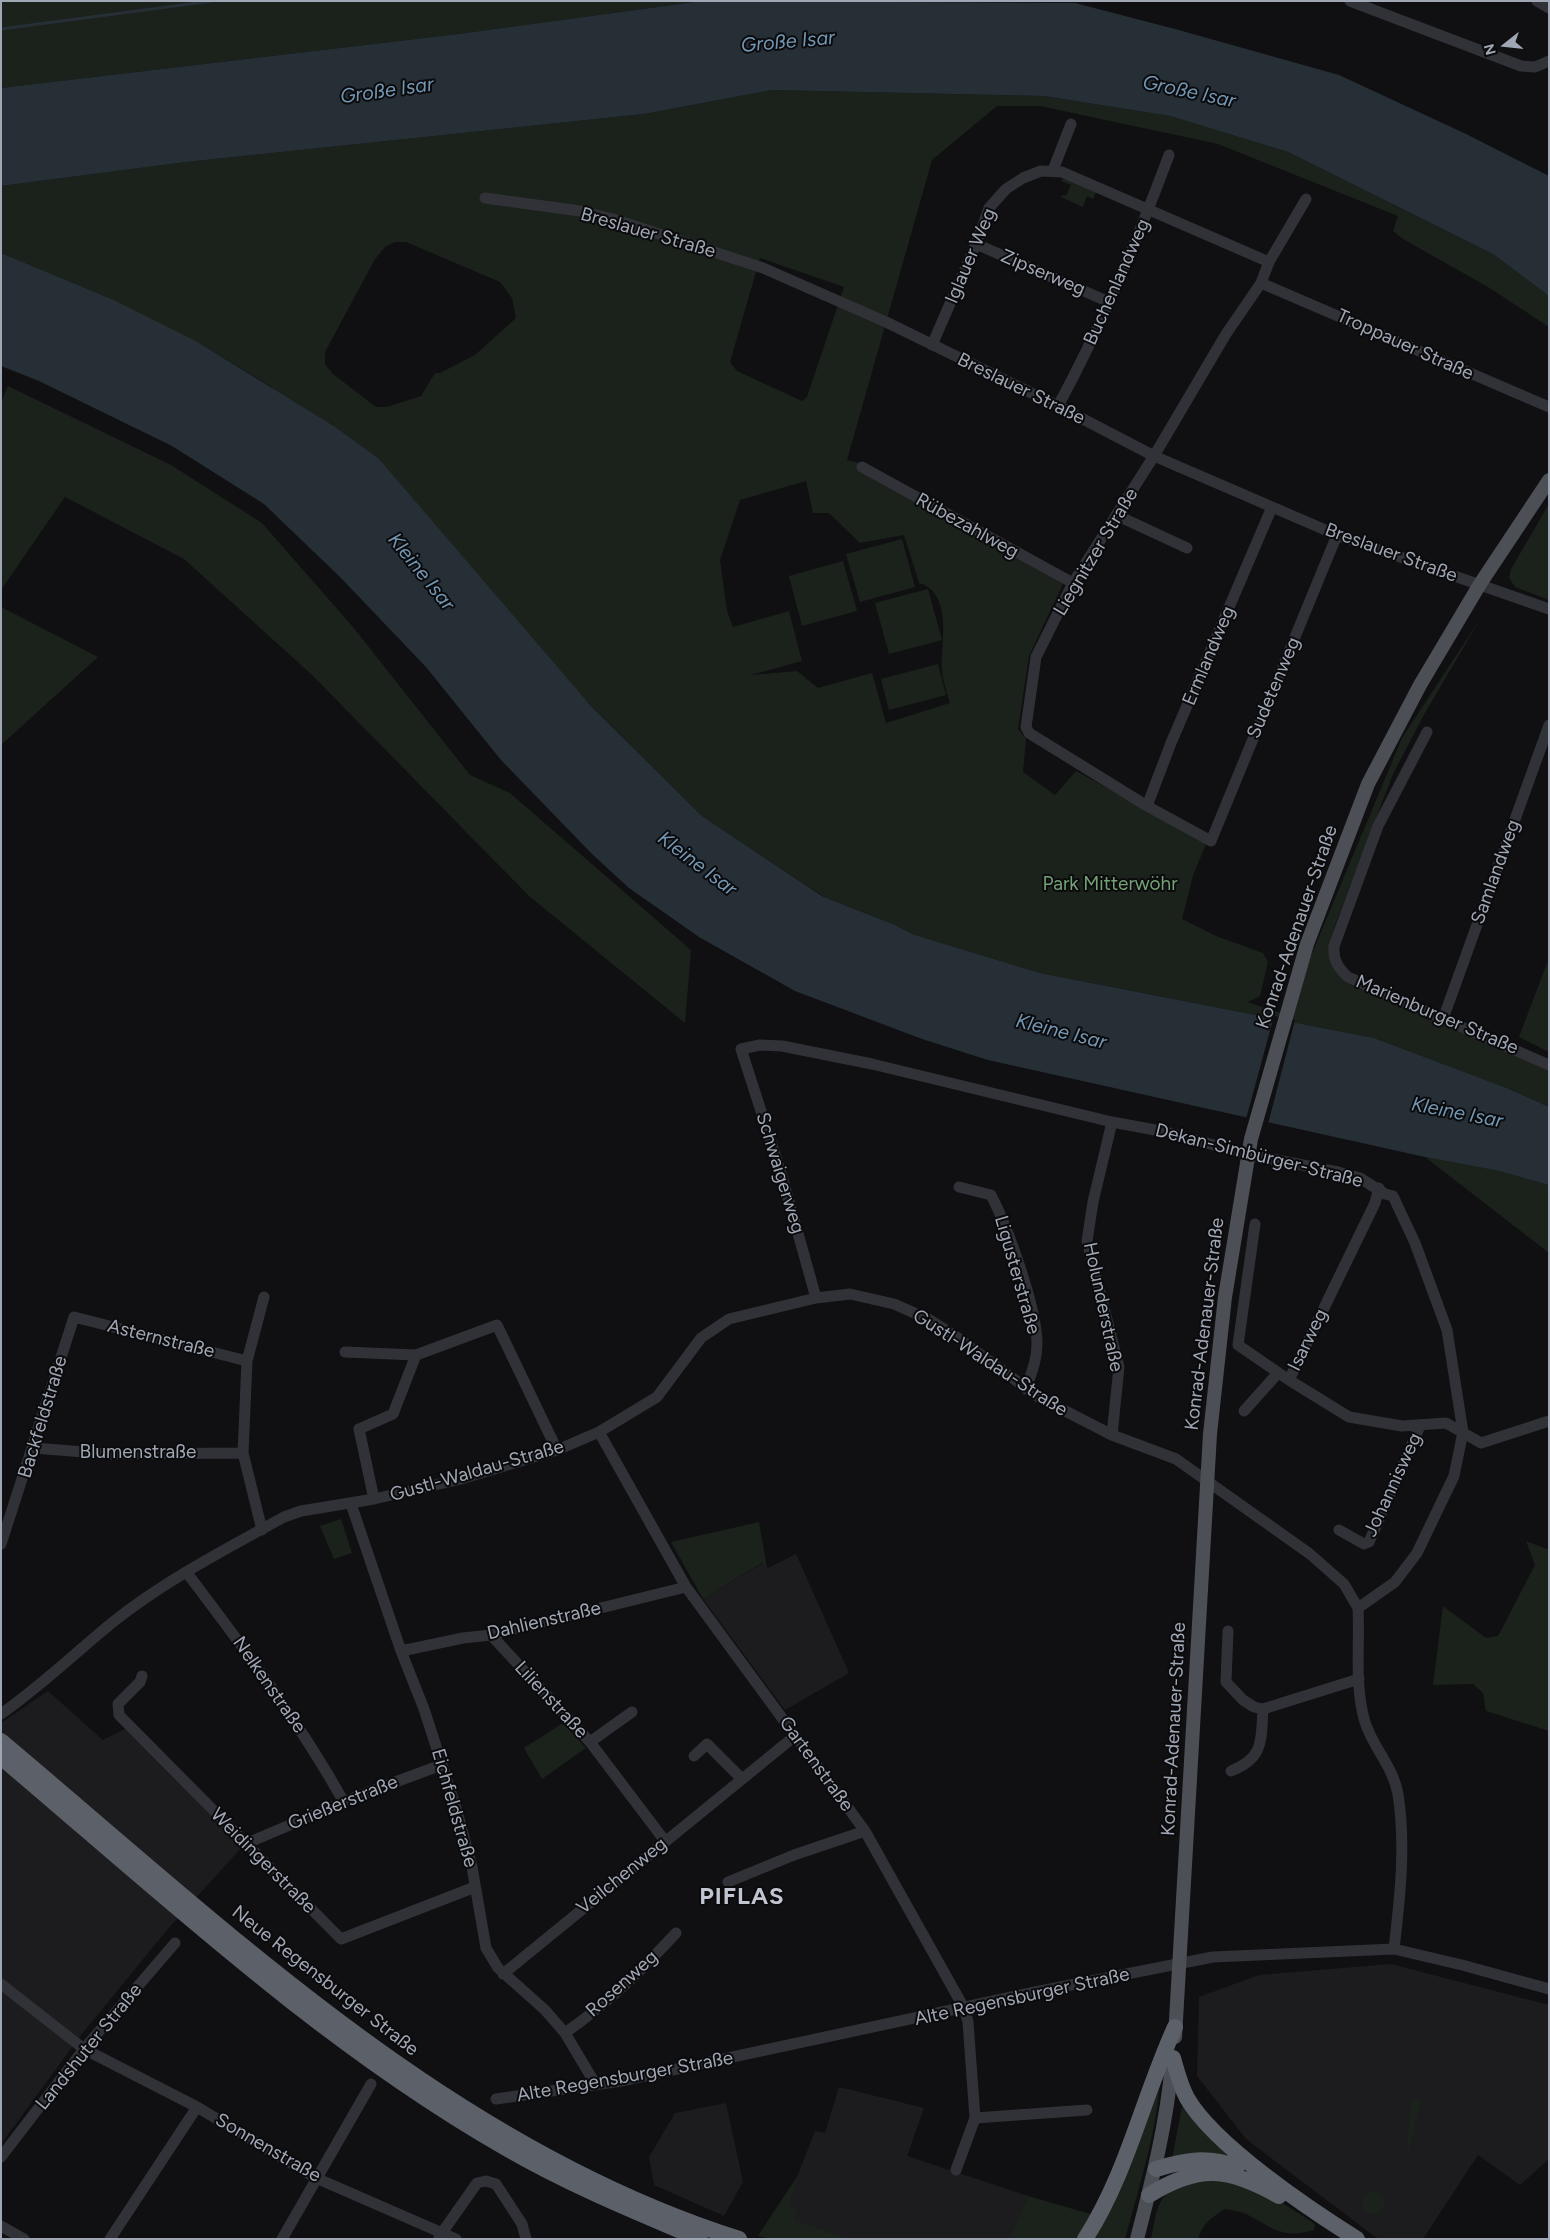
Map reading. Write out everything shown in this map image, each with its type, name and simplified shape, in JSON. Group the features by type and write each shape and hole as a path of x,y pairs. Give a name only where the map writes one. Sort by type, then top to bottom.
{"highway":[{"name":"Neue Regensburger Straße","path":"1,1741 288,1981 332,2016 403,2067 474,2114 576,2172 704,2227 739,2239"},
{"name":"Neue Regensburger Straße","path":"1,1757 254,1969 392,2075 463,2122 547,2171 608,2200 700,2239"},
{"path":"1085,2239 1107,2202 1126,2156 1157,2066 1175,2027"},
{"path":"1173,2058 1179,2081 1188,2099 1204,2120 1272,2180 1357,2239"},
{"path":"1156,2168 1189,2160 1211,2159 1272,2180"},
{"path":"1148,2195 1178,2179 1201,2172 1231,2175 1262,2186 1294,2205 1332,2233 1336,2239"}],"main road":[{"name":"Konrad-Adenauer-Straße","path":"1137,2239 1156,2168 1170,2088 1180,1964 1207,1480 1225,1297 1248,1149 1292,992 1344,842 1368,784 1420,686 1480,584 1549,480"}],"street":[{"path":"1350,1 1521,66 1535,66 1549,61"},
{"path":"1537,1 1549,8"},
{"path":"1071,124 1053,170 1269,262"},
{"name":"Buchenlandweg","path":"1058,406 1109,302 1170,156"},
{"name":"Iglauer Weg","path":"932,345 976,244 989,208 1006,189 1023,178 1040,171 1053,170"},
{"name":"Breslauer Straße","path":"485,198 580,211 661,234 763,268 886,322 1058,406 1154,456 1337,535 1549,609"},
{"name":"Liegnitzer Straße","path":"1211,841 1147,806 1029,733 1026,727 1036,657 1073,583 1154,456 1226,334 1261,283 1269,262 1306,199"},
{"name":"Zipserweg","path":"976,244 1109,302"},
{"name":"Troppauer Straße","path":"1261,283 1549,407"},
{"name":"Rübezahlweg","path":"862,467 1073,583"},
{"name":"Ermlandweg","path":"1147,806 1171,743 1272,507"},
{"path":"1116,515 1187,548"},
{"name":"Sudetenweg","path":"1211,841 1337,535"},
{"name":"Samlandweg","path":"1443,1020 1549,725"},
{"name":"Marienburger Straße","path":"1427,732 1378,826 1334,946 1333,957 1339,969 1348,977 1443,1020 1484,1035 1549,1064"},
{"name":"Dekan-Simbürger-Straße","path":"741,1049 760,1045 782,1046 872,1064 1112,1122 1248,1149 1360,1178 1379,1188 1385,1194 1393,1196 1415,1243 1442,1314 1455,1370 1463,1432 1454,1476 1417,1552 1395,1582 1358,1608"},
{"name":"Schwaigerweg","path":"741,1049 782,1176 816,1298"},
{"name":"Holunderstraße","path":"1112,1122 1093,1202 1087,1241 1119,1367 1112,1435"},
{"name":"Ligusterstraße","path":"959,1187 991,1195 1002,1217 1026,1292 1037,1342 1036,1359 1026,1389"},
{"name":"Isarweg","path":"1255,1224 1238,1345 1289,1380 1375,1203 1379,1188"},
{"name":"Gustl-Waldau-Straße","path":"1,1714 112,1623 187,1573 262,1530 301,1511 351,1504 461,1479 557,1450 599,1432 657,1397 701,1338 729,1320 816,1298 850,1294 894,1304 914,1312 955,1336 1026,1389 1073,1417 1112,1435 1176,1459 1310,1554 1344,1584 1358,1608"},
{"path":"262,1530 243,1452 247,1361 264,1297"},
{"name":"Asternstraße","path":"74,1317 247,1361"},
{"name":"Backfeldstraße","path":"1,1544 34,1448 74,1317"},
{"path":"345,1352 416,1355 497,1325 557,1450"},
{"path":"374,1499 359,1429 393,1414 416,1355"},
{"path":"1244,1411 1278,1373"},
{"name":"Johannisweg","path":"1289,1380 1349,1416 1402,1426 1446,1423 1481,1443 1549,1421"},
{"name":"Johannisweg","path":"1339,1530 1364,1544 1369,1542 1420,1426"},
{"name":"Gartenstraße","path":"599,1432 686,1587 865,1830 895,1888 964,2008 968,2022 975,2118 956,2170"},
{"name":"Blumenstraße","path":"34,1448 100,1454 243,1452"},
{"name":"Eichfeldstraße","path":"351,1504 401,1651 424,1709 456,1808 472,1867 486,1948 503,1974 545,2010 565,2032 596,2085"},
{"name":"Nelkenstraße","path":"187,1573 276,1691 313,1747 344,1802"},
{"name":"Dahlienstraße","path":"401,1651 463,1638 491,1635 686,1587"},
{"path":"1358,1608 1359,1679 1365,1721 1375,1744 1389,1766 1398,1793 1402,1862 1394,1949"},
{"path":"1228,1631 1226,1682 1254,1707 1263,1709 1359,1679"},
{"name":"Lilienstraße","path":"491,1635 590,1742 665,1841"},
{"name":"Weidingerstraße","path":"142,1676 140,1682 118,1704 119,1715 341,1939 475,1887"},
{"path":"1231,1771 1247,1764 1256,1755 1261,1739 1263,1709"},
{"name":"Lilienstraße","path":"590,1742 632,1712"},
{"name":"Veilchenweg","path":"503,1974 795,1736"},
{"path":"694,1756 707,1744 742,1779"},
{"name":"Grießerstraße","path":"245,1844 344,1802 441,1765"},
{"path":"728,1882 794,1855 865,1830"},
{"name":"Rosenweg","path":"565,2032 604,2005 629,1983 676,1933"},
{"name":"Landshuter Straße","path":"3,2153 84,2049 175,1943"},
{"name":"Alte Regensburger Straße","path":"496,2100 596,2085 1066,1985 1212,1958 1394,1949 1549,1989"},
{"name":"Sonnenstraße","path":"1,1984 84,2049 197,2107 316,2178 440,2235 456,2239"},
{"path":"282,2239 371,2084"},
{"path":"110,2239 197,2107"},
{"path":"975,2118 1087,2110"},
{"path":"440,2235 477,2184 486,2181 496,2184 522,2224 526,2239"},
{"path":"1,2226 24,2239"}],"shaded area":[{"path":"796,1554 849,1673 785,1710 703,1599 763,1563 768,1568"},
{"path":"48,1691 103,1740 127,1728 242,1847 167,1930 81,2035 1,2144 1,1723"},
{"path":"1391,1964 1549,2005 1549,2159 1520,2185 1478,2155 1423,2239 1379,2239 1374,2236 1246,2139 1197,2076 1199,1997 1259,1975"},
{"path":"839,2087 924,2108 907,2156 1028,2196 1011,2239 797,2239 763,2228 797,2177 815,2131 825,2133"},
{"path":"726,2103 743,2182 724,2216 654,2185 649,2157 675,2113"}],"green space":[{"path":"1,1 702,1 458,34 1,88"},
{"name":"Park Mitterwöhr","path":"772,90 1044,96 1170,116 1288,152 1493,254 1549,296 1549,327 1488,287 1403,239 1393,231 1398,216 1218,144 1040,106 997,106 932,160 847,460 863,464 992,539 1063,584 1029,656 1018,729 1026,739 1023,772 1055,795 1076,771 1207,842 1193,875 1182,919 1216,936 1263,953 1268,962 1260,996 1248,1002 1273,1011 1292,1014 1298,987 1402,738 1482,616 1426,711 1393,774 1334,928 1333,946 1339,969 1549,1066 1549,1107 1507,1088 1374,1038 1040,973 912,934 895,925 823,896 702,816 270,386 196,341 114,300 1,253 1,186 186,162 644,114","holes":["395,242 406,242 500,282 512,298 516,318 475,355 440,373 435,373 421,396 387,407 376,407 333,374 325,364 325,352 375,259 385,247","760,258 844,287 807,397 802,401 737,371 730,362","806,481 813,513 829,513 860,543 904,535 919,583 930,588 937,597 941,608 943,620 942,673 950,703 886,723 872,673 818,688 797,671 751,675 802,661 789,611 733,627 727,611 720,560 740,500"]},
{"path":"1063,178 1096,192 1093,199 1087,196 1083,207 1061,197 1062,195 1066,196 1071,185 1061,181"},
{"path":"8,386 171,465 262,523 353,627 470,775 510,793 691,950 685,1023 529,896 312,675 184,559 65,497 1,590 1,402"},
{"path":"1549,504 1549,600 1515,587 1509,578 1511,569"},
{"path":"902,539 915,587 860,602 846,554"},
{"path":"843,561 857,611 802,626 789,576"},
{"path":"928,589 942,640 889,654 875,603"},
{"path":"1,607 98,657 1,745"},
{"path":"938,664 946,695 889,710 881,679"},
{"path":"1549,958 1549,1052 1519,1037"},
{"path":"1425,1157 1499,1171 1549,1185 1549,1253"},
{"path":"341,1519 352,1553 334,1559 320,1526"},
{"path":"759,1522 767,1568 762,1563 703,1599 671,1542"},
{"path":"1526,1541 1549,1550 1549,1731 1486,1711 1483,1693 1473,1684 1433,1685 1443,1606 1486,1638 1498,1636 1535,1565"},
{"path":"563,1723 586,1748 542,1779 524,1748"},
{"path":"1160,2081 1151,2141 1125,2239 1094,2239 1122,2186"},
{"path":"1411,2100 1421,2101 1409,2149 1407,2148"},
{"path":"1183,2102 1236,2161 1172,2159"},
{"path":"797,2177 789,2206 797,2209 794,2220 850,2239 771,2239 758,2236"},
{"path":"1230,2179 1281,2202 1315,2224 1314,2230 1302,2233 1284,2232 1269,2227 1244,2213 1225,2209 1208,2221 1198,2239 1151,2239 1157,2209 1167,2193 1183,2184 1192,2182"},
{"path":"1373,2192 1381,2195 1384,2203 1381,2211 1373,2214 1365,2211 1362,2203 1365,2195"},
{"path":"1028,2196 1094,2215 1079,2239 1010,2239"}],"water":[{"name":"Große Isar","path":"702,1 1075,3 1339,75 1466,134 1549,176 1549,296 1493,254 1288,152 1170,116 1044,96 772,90 644,114 186,162 1,186 1,88 458,34"},
{"name":"Kleine Isar","path":"1,253 114,300 196,341 335,427 379,459 590,705 702,816 822,896 895,925 912,934 1040,973 1374,1038 1507,1088 1549,1107 1549,1185 1499,1171 1425,1157 988,1060 922,1039 795,991 699,937 629,888 592,854 501,760 426,667 340,577 264,504 172,446 39,381 1,366"}],"pier":[{"path":"1274,1016 1295,1020 1268,1124 1246,1119"}],"waterway":[{"path":"1,29 212,1"}],"district":[{"name":"PIFLAS","path":"742,1897"}]}
